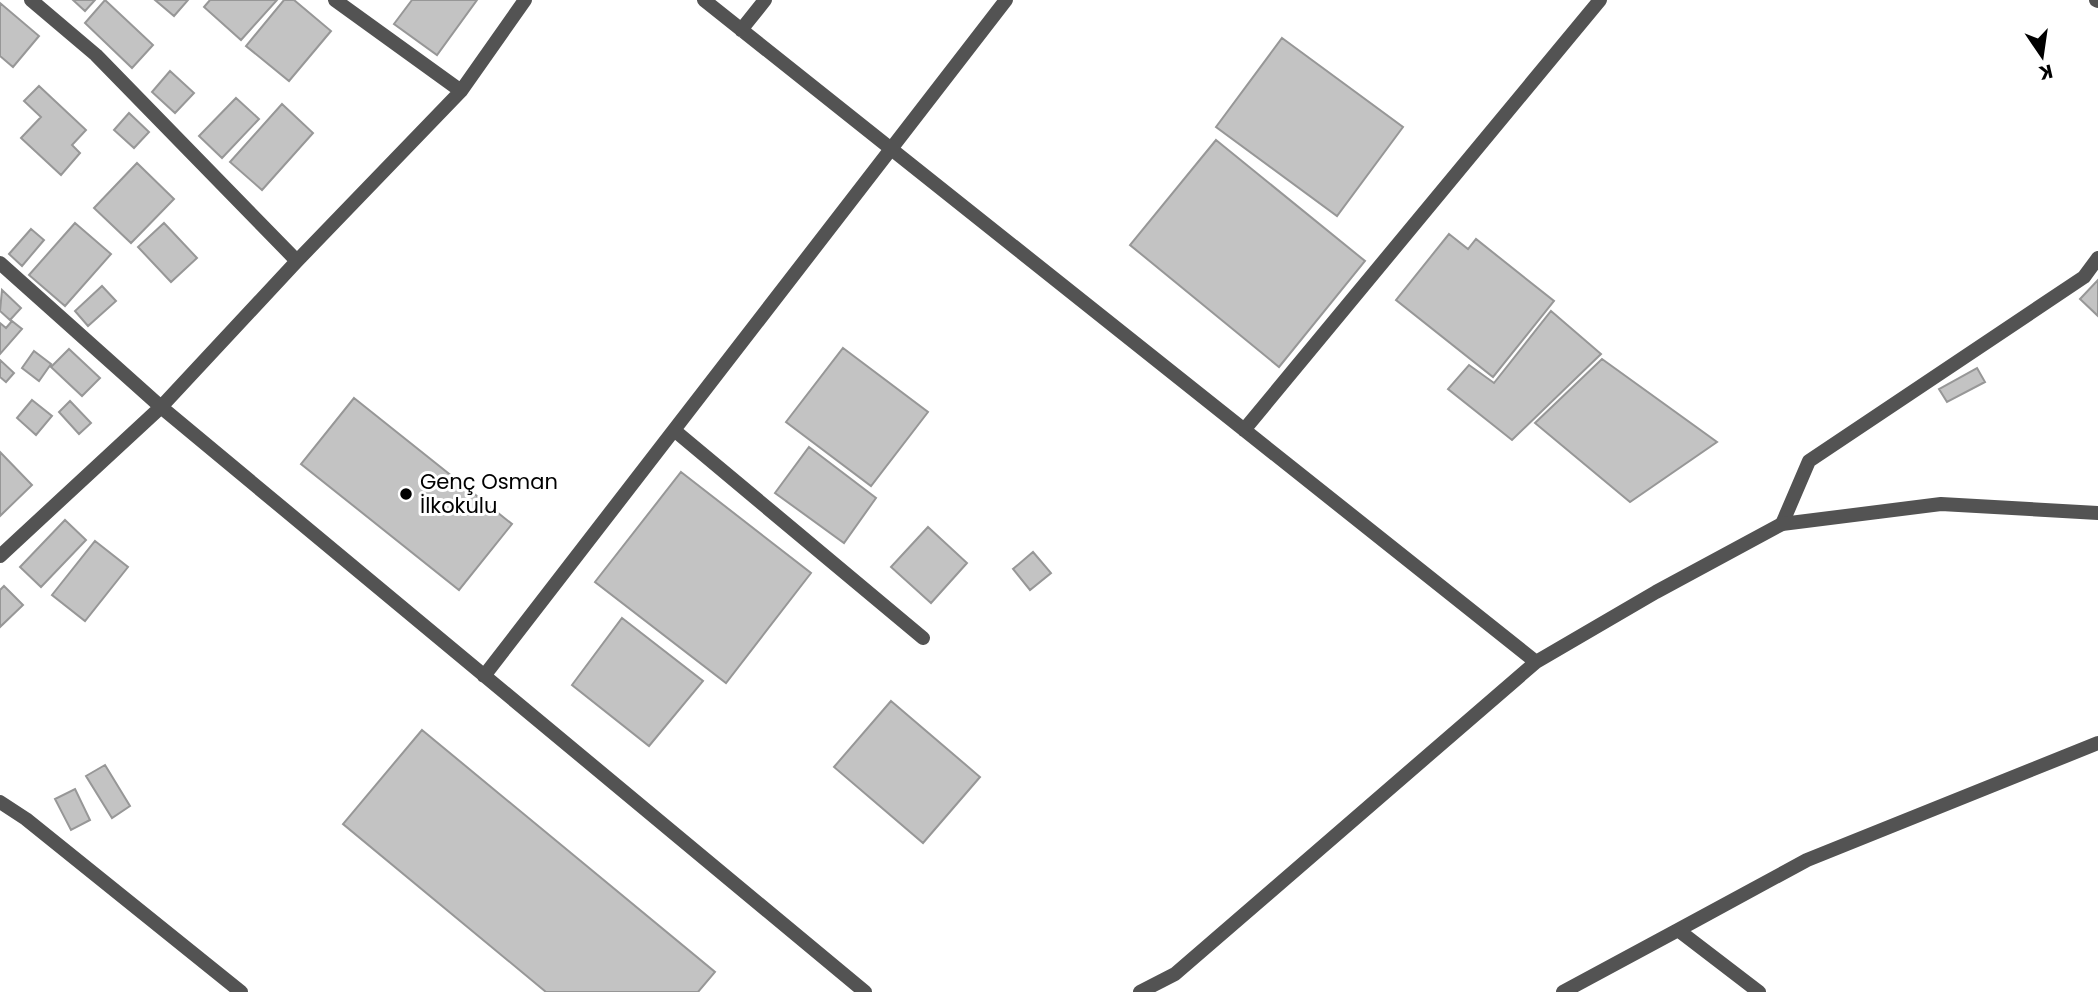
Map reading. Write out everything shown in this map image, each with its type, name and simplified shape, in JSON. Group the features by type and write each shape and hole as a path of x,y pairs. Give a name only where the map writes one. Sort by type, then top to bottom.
{"street":[{"path":"31,0 96,55 297,261"},
{"path":"335,0 461,91"},
{"path":"0,556 161,407 461,91 526,0"},
{"path":"704,0 1536,662"},
{"path":"741,30 765,0"},
{"path":"484,676 1006,0"},
{"path":"1244,430 1600,0"},
{"path":"1782,524 1809,461 2084,277 2098,258"},
{"path":"0,263 161,407 865,992"},
{"path":"674,430 923,638"},
{"path":"1140,992 1175,974 1536,662 1656,592 1782,524 1941,504 2098,513"},
{"path":"1563,992 1807,860 2098,743"},
{"path":"0,802 26,819 242,992"},
{"path":"1678,930 1759,992"}],"building":[{"path":"73,0 95,0 85,11"},
{"path":"105,0 153,45 132,68 85,23"},
{"path":"155,0 188,0 174,16"},
{"path":"210,0 277,0 241,40 204,7"},
{"path":"284,0 294,0 331,31 289,81 246,46"},
{"path":"412,0 477,0 437,55 394,24"},
{"path":"0,3 39,36 13,67 0,56"},
{"path":"1282,38 1403,127 1337,216 1216,127"},
{"path":"170,71 194,93 175,113 152,92"},
{"path":"39,86 86,130 72,145 80,153 61,175 21,138 41,117 24,101"},
{"path":"236,98 259,119 222,158 199,136"},
{"path":"282,104 313,133 262,190 230,162"},
{"path":"129,113 149,132 134,148 114,130"},
{"path":"1216,140 1365,261 1279,367 1130,245"},
{"path":"137,163 174,199 131,243 94,208"},
{"path":"75,223 111,254 65,306 29,275"},
{"path":"164,223 197,258 171,282 138,247"},
{"path":"31,229 44,240 22,266 9,254"},
{"path":"1449,234 1468,249 1476,239 1554,301 1493,377 1396,300"},
{"path":"2098,280 2098,316 2080,299"},
{"path":"102,286 116,301 88,326 75,311"},
{"path":"2,290 21,308 10,320 0,311"},
{"path":"1551,311 1601,354 1512,440 1448,389 1469,365 1494,383"},
{"path":"12,321 22,329 0,354 0,323 6,328"},
{"path":"843,348 928,412 871,486 786,422"},
{"path":"69,349 100,378 82,396 51,367"},
{"path":"34,351 51,364 39,381 22,368"},
{"path":"1602,359 1717,442 1630,502 1535,423"},
{"path":"0,360 14,373 6,382 0,377"},
{"path":"1977,368 1985,382 1947,402 1939,389"},
{"name":"Genç Osman İlkokulu","path":"354,398 512,524 459,590 301,464"},
{"path":"32,400 52,416 36,435 17,418"},
{"path":"70,401 91,423 79,434 59,412"},
{"path":"809,447 876,498 844,543 775,493"},
{"path":"0,452 32,485 0,516"},
{"path":"681,472 811,573 726,683 595,582"},
{"path":"65,520 86,540 41,587 20,567"},
{"path":"928,527 967,563 931,603 891,567"},
{"path":"95,541 128,567 85,621 52,595"},
{"path":"1033,552 1051,573 1030,590 1013,569"},
{"path":"4,586 23,605 0,627 0,590"},
{"path":"622,618 703,681 649,746 572,685"},
{"path":"891,701 980,777 923,843 834,767"},
{"path":"422,730 715,972 698,992 546,992 343,824"},
{"path":"105,765 130,806 112,818 86,776"},
{"path":"75,789 90,820 71,830 55,799"}],"place":[{"name":"Genç Osman İlkokulu","path":"406,494"}]}
